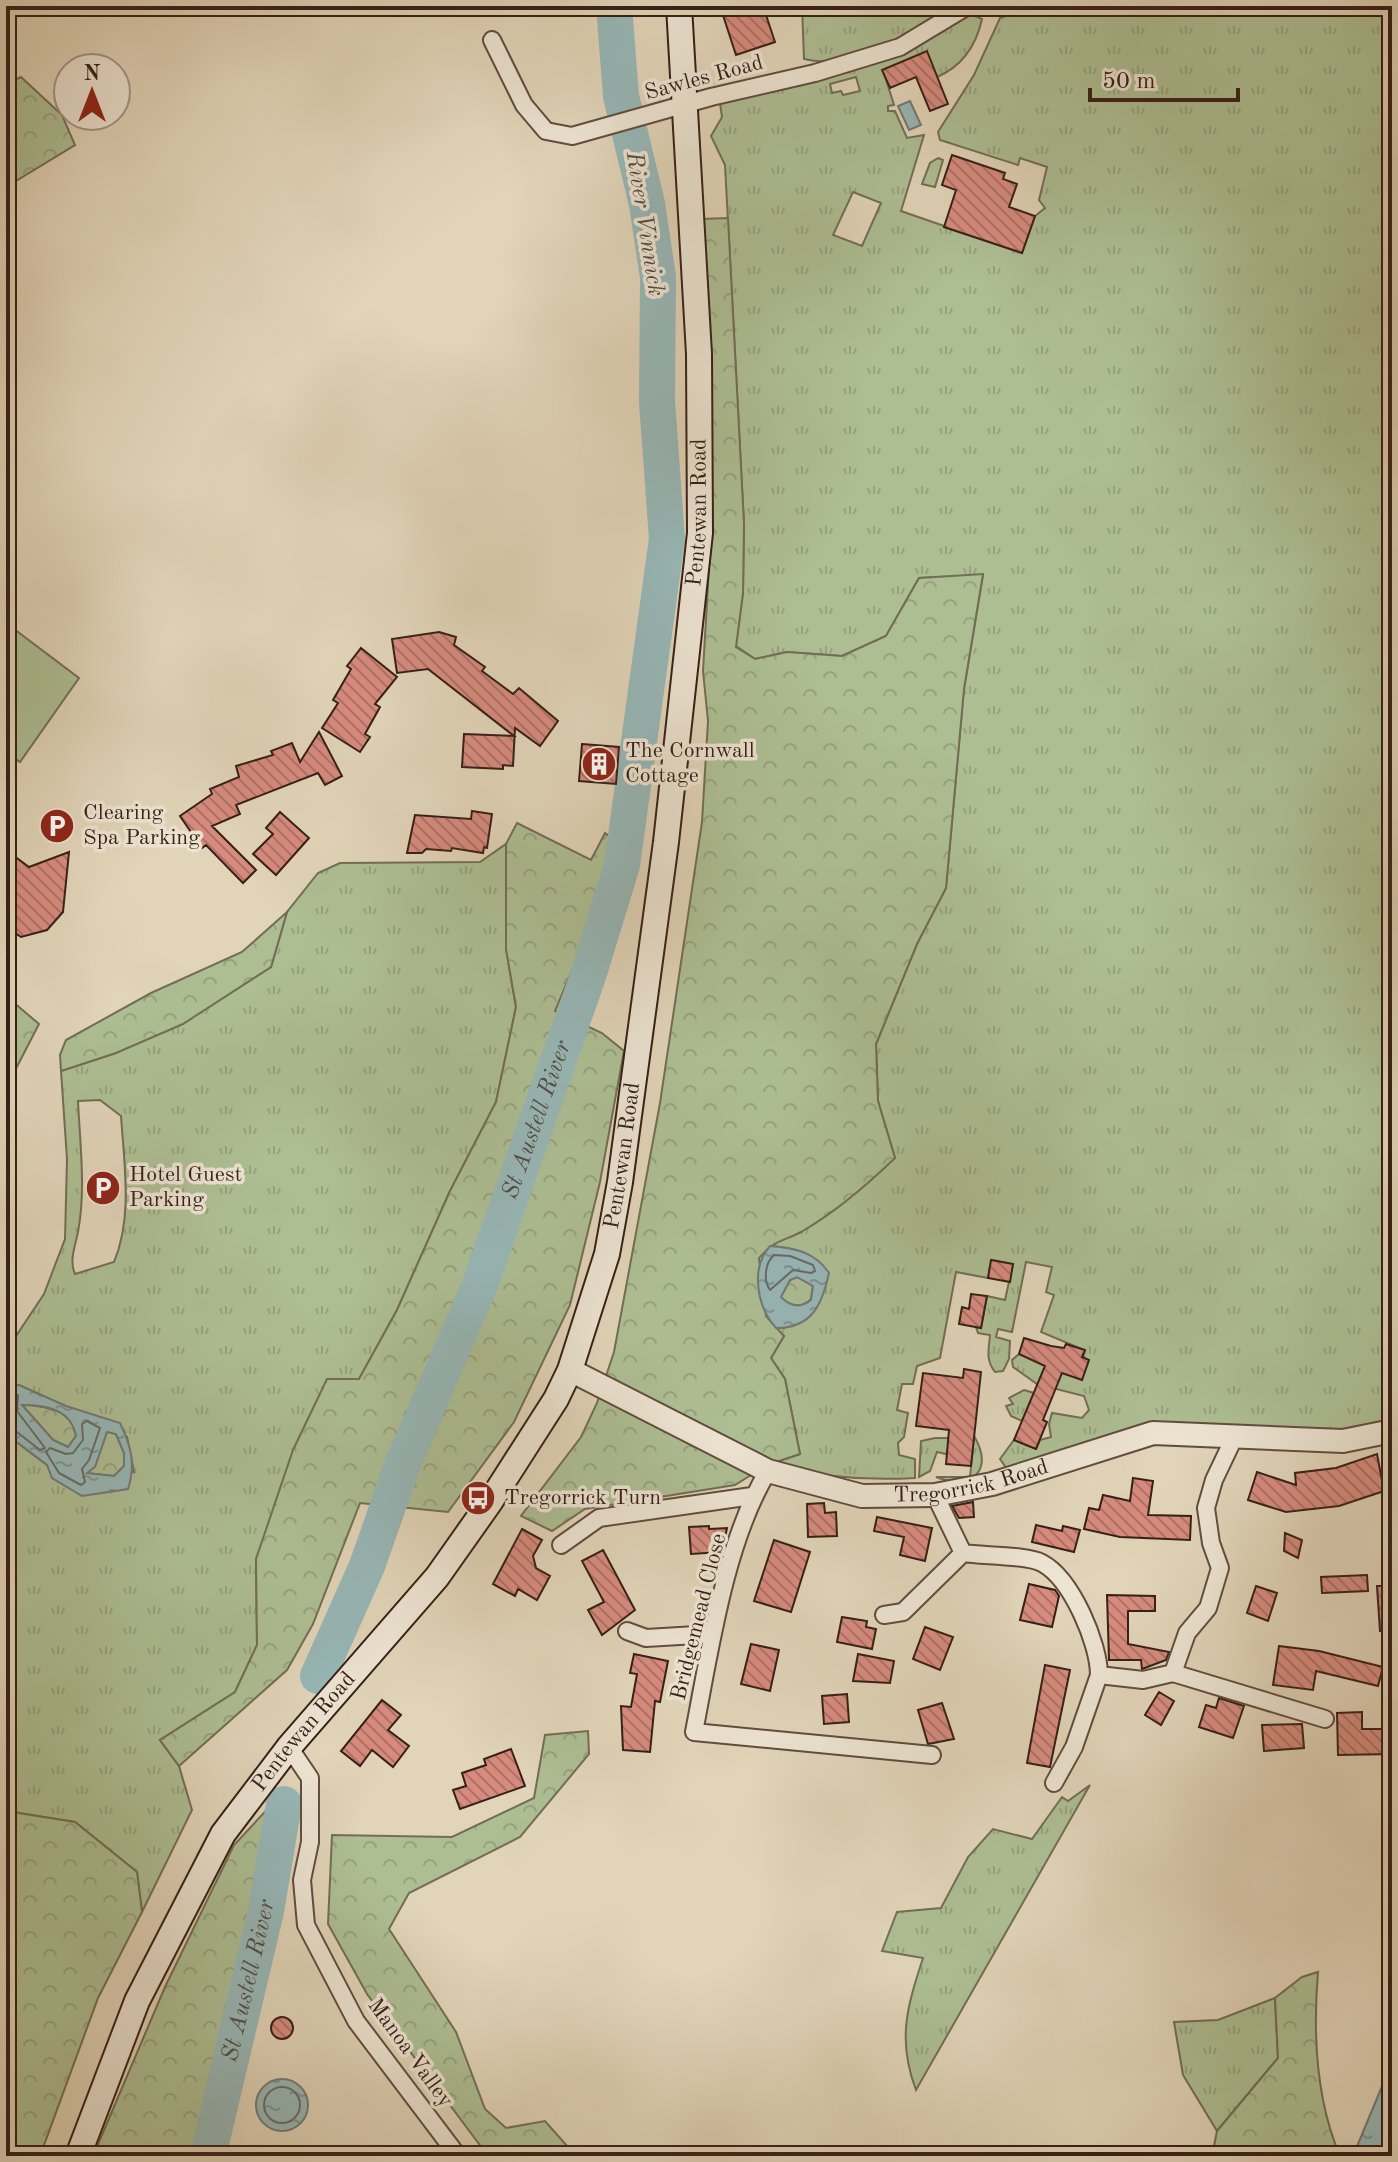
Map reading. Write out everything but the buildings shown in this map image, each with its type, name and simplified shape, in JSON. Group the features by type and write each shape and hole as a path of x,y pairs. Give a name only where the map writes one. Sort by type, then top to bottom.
{"main road":[{"name":"Pentewan Road","path":"78,2156 137,2001 223,1834 289,1747 437,1577 556,1399 570,1370 607,1254 620,1182 691,635 700,533 699,354 679,6"}],"street":[{"name":"Sawles Road","path":"492,40 524,105 546,131 572,136 815,73 900,47 968,6"},
{"name":"Tregorrick Road","path":"570,1370 768,1471 862,1496 935,1495 992,1484 1153,1433 1343,1441 1392,1431"},
{"path":"1173,1673 1187,1633 1208,1608 1220,1568 1211,1543 1206,1508 1214,1480 1234,1438"},
{"name":"Bridgemead Close","path":"768,1471 752,1496 713,1634 694,1732 932,1755"},
{"path":"935,1495 963,1553"},
{"path":"561,1545 599,1518 752,1496"},
{"path":"884,1615 903,1612 963,1553"},
{"path":"963,1553 1041,1562 1063,1580 1099,1655 1099,1675 1074,1747 1054,1783"},
{"path":"627,1631 646,1638 713,1634"},
{"path":"1099,1675 1143,1680 1173,1673 1325,1719"},
{"name":"Manoa Valley","path":"289,1747 310,1778 310,1842 302,1880 306,1925 356,2021 458,2156"}],"green space":[{"path":"802,6 953,6 882,47 842,59 823,61 804,59"},
{"path":"1033,6 1392,6 1392,1423 1339,1434 1159,1425 1007,1469 1000,1459 1014,1440 1036,1449 1040,1440 1051,1437 1049,1424 1052,1413 1082,1418 1089,1410 1084,1396 1037,1384 1013,1367 1012,1360 1019,1354 1082,1380 1084,1350 1041,1332 1054,1295 1046,1292 1052,1267 1026,1262 1012,1332 998,1329 996,1337 1010,1341 1009,1359 1003,1371 995,1372 988,1354 990,1335 978,1333 976,1327 981,1328 987,1296 1005,1300 1013,1264 992,1260 988,1278 956,1272 940,1358 917,1366 913,1384 902,1384 897,1410 908,1413 904,1437 898,1443 899,1455 915,1459 915,1478 877,1479 804,1473 767,1465 800,1454 785,1379 771,1358 784,1336 776,1328 784,1328 828,1274 804,1252 770,1246 776,1240 799,1233 895,1158 878,1101 876,1044 917,944 946,888 964,689 983,575 919,578 886,636 842,656 787,652 755,659 736,646 743,593 744,524 725,165 711,136 722,117 720,103 801,84 969,13 982,19 967,54 954,67 937,77 926,52 883,70 894,105 888,106 888,111 895,111 907,138 924,135 901,211 1022,253 1035,216 1045,208 1039,200 1047,167 1020,158 1018,165 940,140 938,132 974,75 1000,18","holes":["856,77 860,91 843,95 841,91 832,93 830,84","853,192 881,203 862,246 833,235"]},
{"path":"21,77 52,106 52,132 69,132 75,145 6,187 6,84"},
{"path":"938,158 943,160 935,187 922,184 930,163"},
{"path":"728,218 744,524 743,593 736,647 755,659 787,652 842,656 886,636 919,578 983,574 964,689 946,888 917,944 876,1044 878,1101 895,1158 839,1207 801,1232 775,1244 759,1258 766,1316 784,1336 771,1358 785,1379 800,1454 767,1465 735,1485 585,1509 552,1531 521,1516 581,1437 597,1403 614,1352 660,1103 702,822 708,721 703,671 712,516 712,403 700,219"},
{"path":"6,623 79,678 20,762 6,752"},
{"path":"517,823 591,860 605,833 616,841 600,904 555,1011 602,1033 624,1051 600,1182 570,1305 514,1422 448,1512 360,1503 313,1624 287,1670 179,1766 160,1740 235,1692 257,1645 256,1559 293,1450 327,1379 359,1379 397,1310 450,1191 496,1102 516,1007 506,949 506,844"},
{"path":"506,844 506,949 516,1007 496,1102 450,1191 397,1310 359,1379 327,1379 256,1559 257,1645 235,1692 160,1740 179,1766 192,1810 142,1912 137,1872 75,1822 6,1811 6,1434 47,1465 134,1472 127,1437 19,1385 6,1386 6,1351 44,1294 65,1239 67,1159 61,1071 116,1053 271,967 287,912 318,873 340,863 480,862","holes":["100,1100 121,1116 126,1190 120,1245 114,1262 75,1274 73,1259 82,1183 78,1101"]},
{"path":"287,912 271,967 183,1024 116,1053 61,1071 60,1055 66,1040 151,993 242,952"},
{"path":"6,996 39,1024 6,1088"},
{"path":"797,1277 813,1286 811,1299 799,1306 780,1297 790,1280"},
{"path":"1024,1390 1034,1393 1022,1421 1011,1416 1006,1406 1013,1404 1009,1398"},
{"path":"21,1404 63,1414 76,1436 68,1447 53,1440"},
{"path":"107,1431 116,1434 124,1453 124,1466 114,1476 85,1473 95,1466"},
{"path":"974,1436 982,1459 976,1475 960,1481 936,1477 970,1477"},
{"path":"955,1438 946,1454 937,1452 930,1471 919,1477 921,1441"},
{"path":"588,1731 589,1754 520,1837 409,1893 389,1929 456,2032 485,2109 506,2128 545,2121 576,2156 488,2156 367,1994 328,1924 332,1835 452,1837 534,1798 545,1735"},
{"path":"1090,1785 916,2090 907,2055 906,2024 923,1958 882,1951 897,1912 941,1908 968,1857 993,1829 1032,1839 1062,1797 1068,1801"},
{"path":"276,1800 258,1911 200,2156 93,2156 165,1987 234,1845"},
{"path":"6,1811 75,1822 137,1872 142,1912 98,1998 40,2156 6,2156"},
{"path":"1318,1972 1318,2066 1326,2112 1340,2156 1212,2156 1217,2131 1278,2058 1275,1998 1302,1977"},
{"path":"1275,1998 1278,2058 1217,2131 1183,2075 1174,2022 1218,2020"}],"water":[{"path":"910,101 921,125 909,130 898,106"},
{"path":"770,1246 796,1250 817,1260 829,1273 819,1304 807,1319 776,1328 769,1319 758,1287 764,1255","holes":["797,1277 813,1286 811,1300 803,1305 788,1303 781,1297 790,1280"]},
{"path":"19,1385 66,1406 120,1423 131,1455 132,1471 128,1489 82,1496 52,1478 47,1465 6,1434 6,1386","holes":["22,1405 40,1406 63,1414 76,1436 68,1447 53,1440","107,1432 116,1434 124,1453 124,1466 114,1476 87,1473 95,1467"]},
{"path":"1392,2077 1392,2156 1353,2156 1383,2084"},
{"path":"282,2079 300,2087 308,2105 300,2123 282,2131 264,2123 256,2105 264,2087"}],"waterway":[{"name":"St Austell River","path":"318,1676 367,1566 402,1466 479,1287 588,976 622,865 667,539 657,402 658,277 647,204 621,96 614,6"},
{"name":"St Austell River","path":"208,2156 266,1911 284,1804"}],"place":[{"name":"The Cornwall Cottage","path":"599,764"},
{"name":"Clearing Spa Parking","path":"57,826"},
{"name":"Hotel Guest Parking","path":"103,1188"},
{"name":"Tregorrick Turn","path":"478,1498"}],"water label":[{"name":"River Vinnick","path":"644,224"}]}
